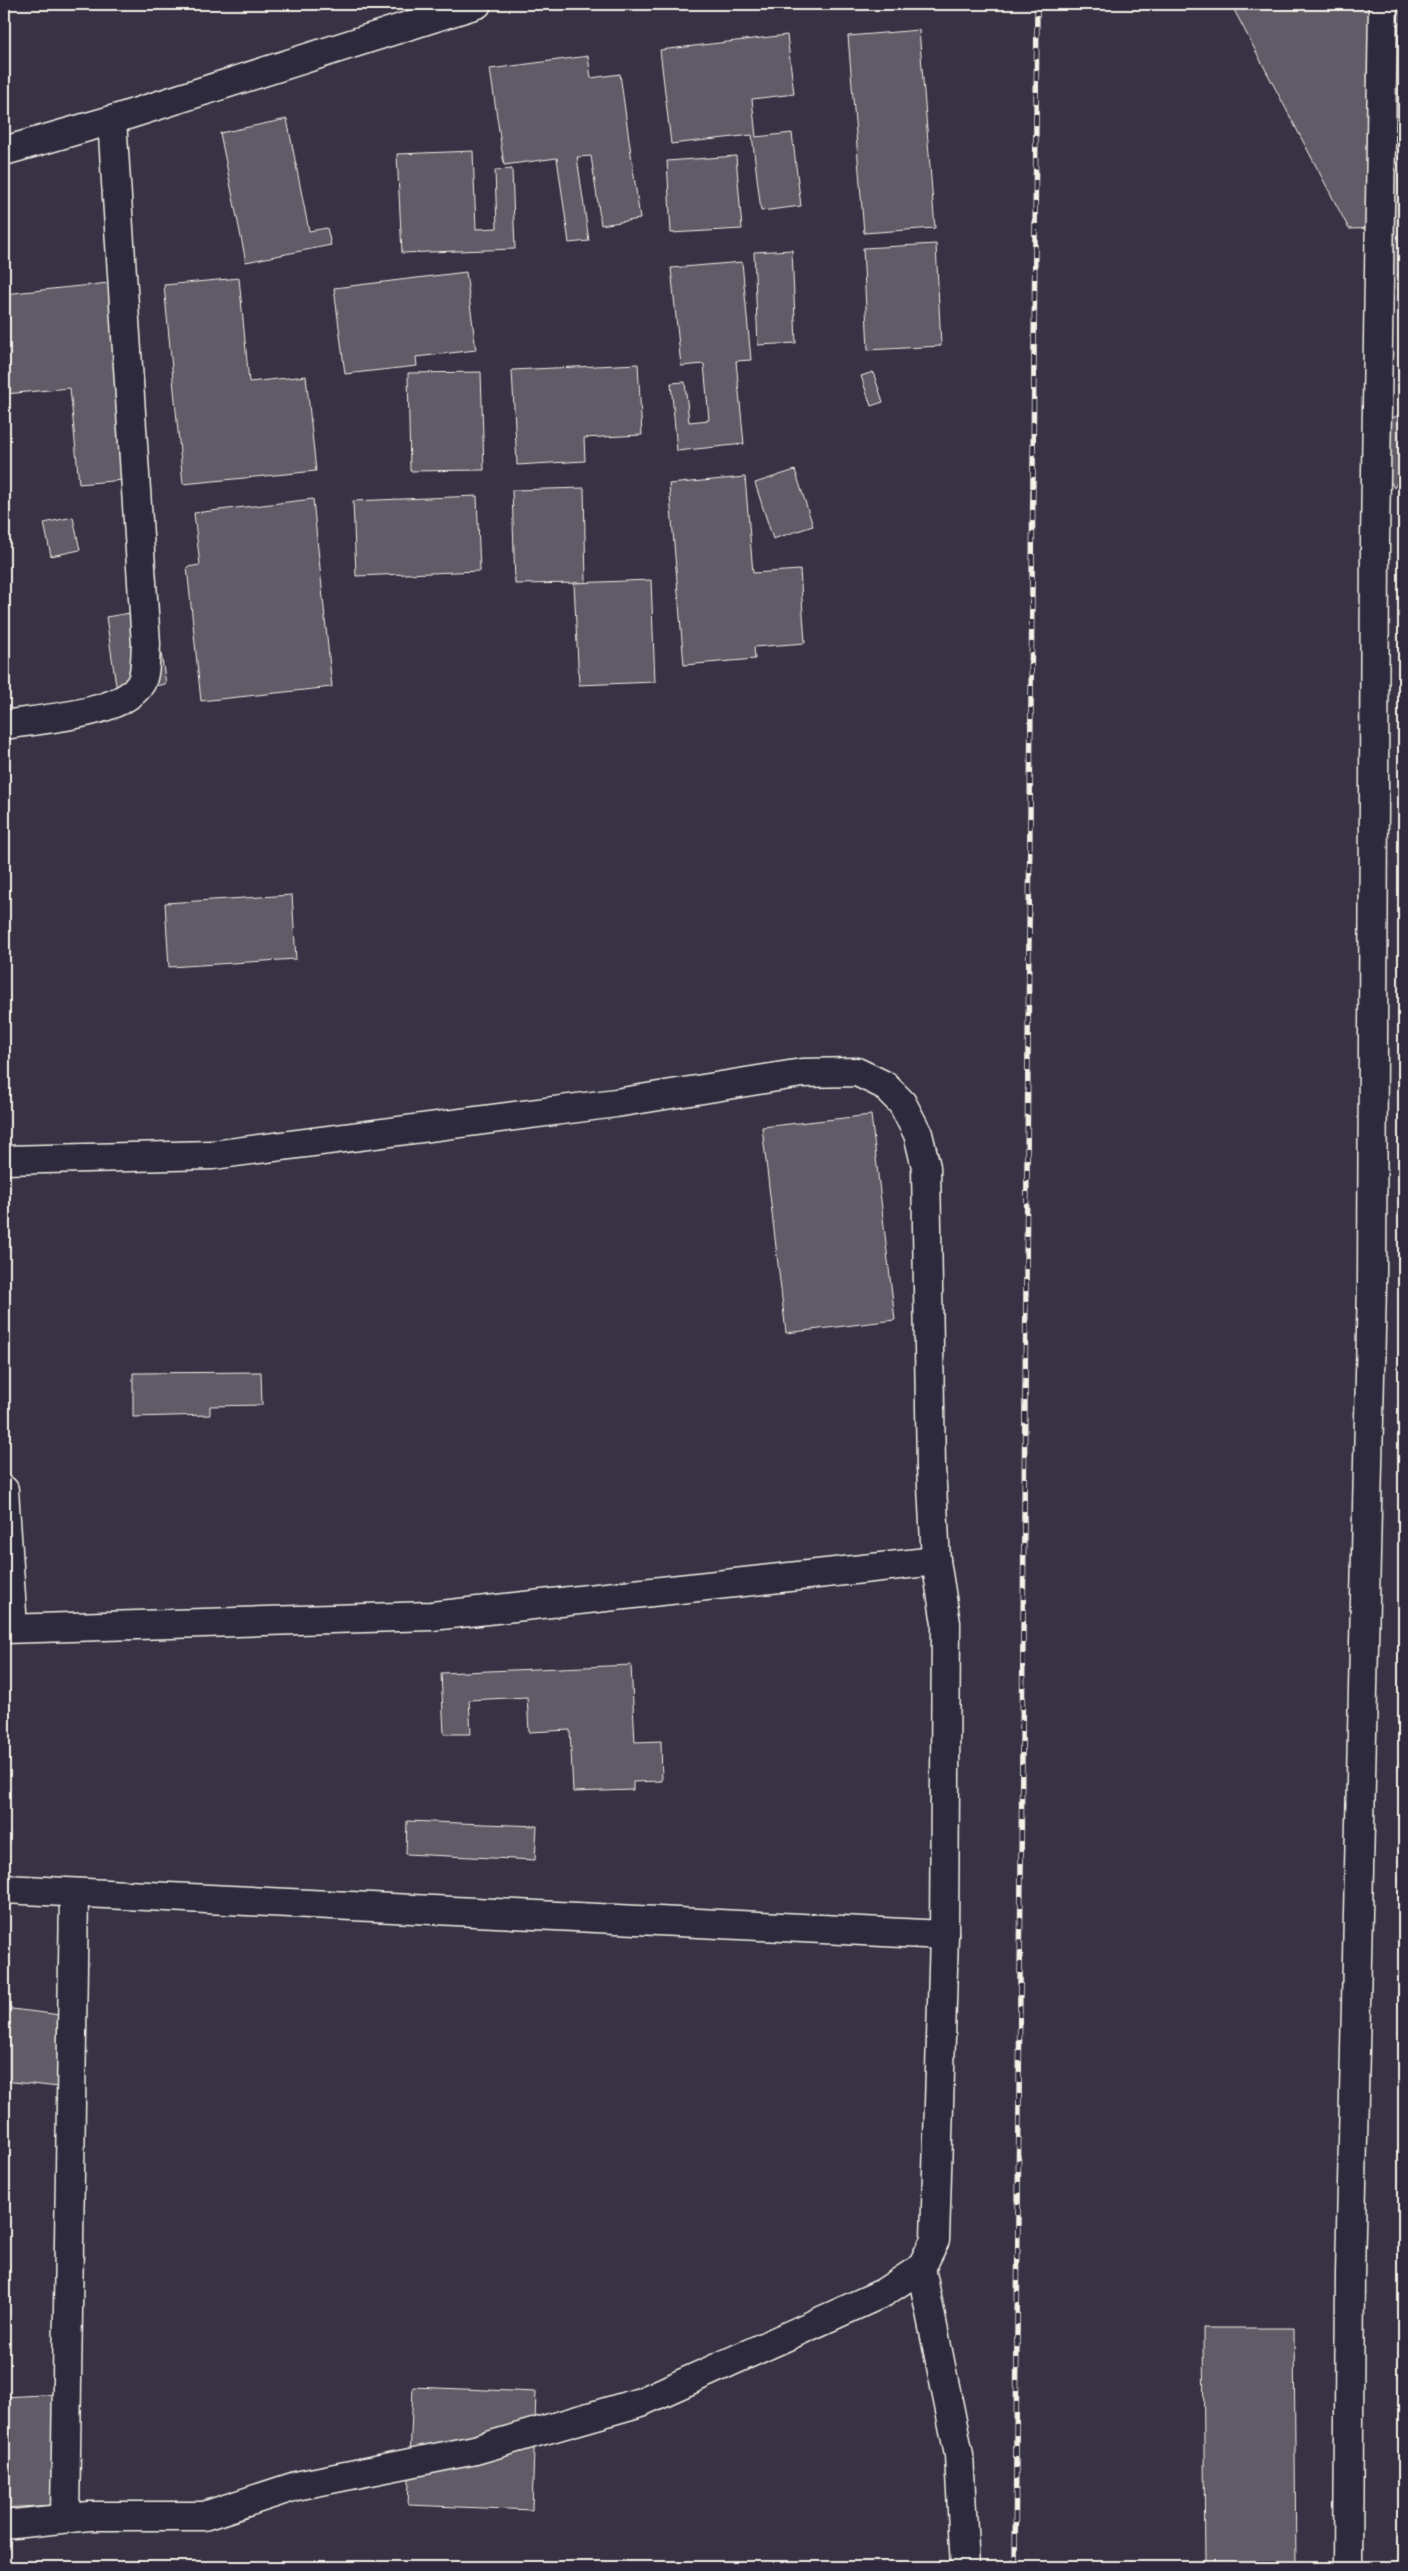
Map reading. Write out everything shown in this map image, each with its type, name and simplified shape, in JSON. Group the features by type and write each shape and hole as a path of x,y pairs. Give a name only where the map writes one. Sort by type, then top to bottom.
{"street":[{"path":"4,151 112,120 477,4"},
{"path":"1348,2567 1350,2264 1372,1284 1375,551 1383,4"},
{"path":"4,725 103,709 129,697 141,682 146,644 112,120"},
{"path":"4,1160 213,1155 607,1105 802,1073 858,1072 884,1084 902,1103 918,1134 926,1167 930,1467 936,1561 946,1622 944,1935 935,2240 921,2268 883,2293 632,2405 475,2450 296,2486 204,2516 90,2516 4,2525"},
{"path":"4,1490 8,1629 432,1616 936,1561"},
{"path":"4,1890 944,1935"},
{"path":"65,2518 74,1894"},
{"path":"921,2268 958,2455 965,2567"}],"building":[{"path":"1231,4 1404,4 1404,280 1383,267 1383,228 1349,229"},
{"path":"919,30 935,228 864,233 848,36"},
{"path":"787,35 794,94 752,99 756,137 792,133 801,206 761,211 752,135 671,144 660,50"},
{"path":"588,56 591,78 620,74 640,219 601,225 591,156 577,157 589,241 569,243 557,158 504,165 490,69"},
{"path":"287,119 309,231 327,228 331,245 246,262 220,133"},
{"path":"473,151 476,229 497,228 495,170 512,169 515,249 402,253 397,154"},
{"path":"736,156 742,229 671,233 667,161"},
{"path":"936,244 941,346 868,350 863,248"},
{"path":"792,250 796,343 758,345 754,252"},
{"path":"742,262 751,360 736,361 744,444 677,451 671,383 685,382 689,422 709,420 704,364 681,366 671,268"},
{"path":"466,272 476,350 416,357 417,366 345,374 334,288"},
{"path":"239,278 249,382 306,376 316,471 183,484 164,285"},
{"path":"128,281 146,478 79,484 70,388 5,394 4,294"},
{"path":"638,364 642,435 584,438 585,461 517,465 512,370"},
{"path":"481,372 484,470 410,471 408,373"},
{"path":"873,372 883,402 871,406 861,376"},
{"path":"1404,412 1404,472 1394,488 1365,433"},
{"path":"795,470 813,526 773,539 755,483"},
{"path":"745,477 753,573 800,570 805,643 754,647 755,659 684,665 669,484"},
{"path":"584,488 586,583 515,584 512,490"},
{"path":"477,496 480,571 356,576 353,501"},
{"path":"313,499 332,687 201,701 187,567 200,565 194,513"},
{"path":"73,517 80,550 51,556 44,523"},
{"path":"651,580 655,682 579,685 574,583"},
{"path":"154,609 166,684 117,692 106,617"},
{"path":"292,895 296,959 169,967 165,903"},
{"path":"871,1115 895,1320 786,1333 762,1127"},
{"path":"261,1372 262,1405 210,1406 210,1415 133,1417 133,1373"},
{"path":"631,1665 635,1742 661,1741 662,1781 633,1782 633,1790 573,1792 570,1730 529,1732 527,1697 469,1700 471,1734 444,1734 441,1673"},
{"path":"407,1821 537,1826 535,1860 406,1854"},
{"path":"4,2008 77,2017 68,2088 4,2081"},
{"path":"1203,2328 1294,2328 1296,2567 1205,2567"},
{"path":"413,2387 536,2392 532,2510 408,2505"},
{"path":"61,2394 68,2504 4,2508 4,2397"},
{"path":"122,2561 151,2563 150,2567 121,2567"}],"railway":[{"path":"1015,2567 1037,4"}]}
